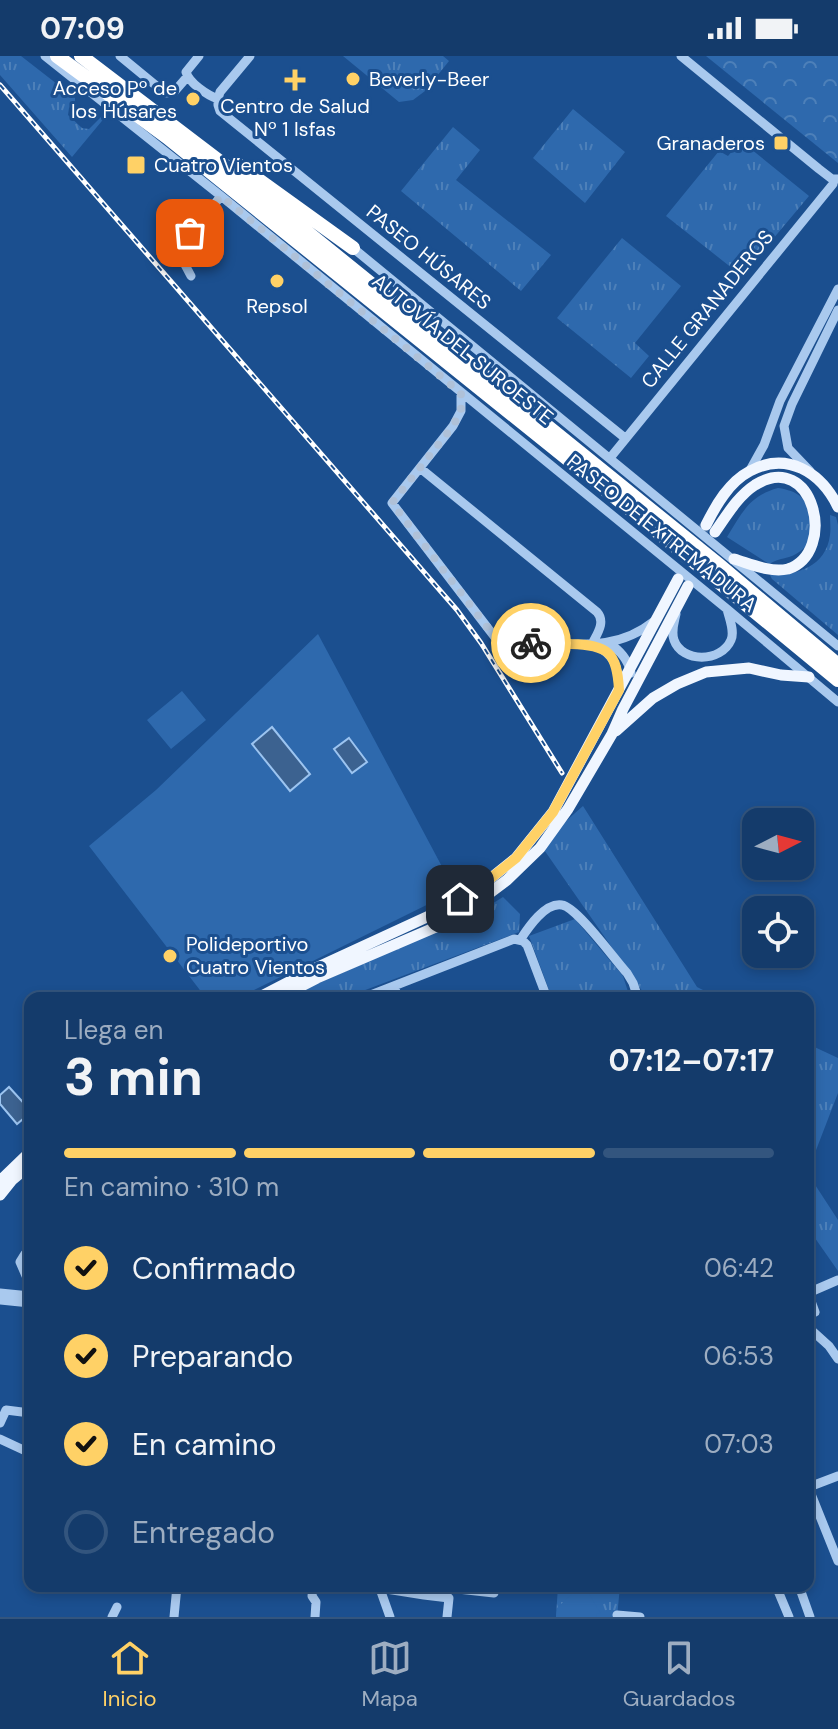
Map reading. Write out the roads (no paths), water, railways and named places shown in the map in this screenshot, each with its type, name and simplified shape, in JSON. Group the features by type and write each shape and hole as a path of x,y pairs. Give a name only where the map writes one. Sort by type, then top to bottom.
{"highway":[{"name":"AUTOVÍA DEL SUROESTE","path":"57,56 167,137 654,528 838,680"},
{"name":"AUTOVÍA DEL SUROESTE","path":"81,56 219,161 719,565 838,665"},
{"path":"136,96 150,101 353,248"}],"main road":[{"path":"734,559 770,569 788,568 814,555 824,538 825,513 818,500 810,490 791,479 778,478 756,484 711,528 729,489 749,472 771,464 793,465 810,471 826,487 838,507"},
{"path":"270,992 442,910 476,890 516,858 553,812 656,619 683,583 679,605 612,734 568,809 540,848 507,880 436,927 290,992"},
{"path":"612,734 653,698 706,672 749,668 809,677"},
{"path":"0,1181 24,1158"},
{"path":"0,1195 24,1170"}],"street":[{"name":"PASEO DE EXTREMADURA","path":"45,56 221,196 838,702"},
{"path":"120,56 165,93 174,92 199,56"},
{"path":"218,99 220,92 250,56"},
{"path":"681,56 835,182"},
{"name":"PASEO HÚSARES","path":"187,77 218,99 220,111 625,438"},
{"name":"CALLE GRANADEROS","path":"610,458 835,182"},
{"path":"191,276 180,247 221,196"},
{"name":"PASEO DE EXTREMADURA","path":"353,248 838,646"},
{"path":"749,472 764,445 780,401 838,289"},
{"path":"810,471 788,448 784,426 838,310"},
{"path":"461,393 461,411 453,426 392,503 497,640 506,644 608,643 633,636 656,619"},
{"path":"453,426 472,411 483,411"},
{"path":"420,468 592,606 601,616 593,644"},
{"path":"679,605 673,627 674,639 679,648 699,658 710,657 731,640 732,628 727,609"},
{"path":"608,643 622,653 630,668 632,692"},
{"path":"593,644 609,653 615,661 619,690"},
{"path":"378,992 517,940 536,917 555,905 562,905 584,922 638,992"},
{"path":"517,940 527,945 545,992"},
{"path":"394,986 396,992"},
{"path":"814,1290 838,1280"},
{"path":"0,1293 24,1295"},
{"path":"0,1300 24,1302"},
{"path":"814,1332 838,1359"},
{"path":"0,1423 6,1410 24,1412"},
{"path":"0,1439 24,1450"},
{"path":"814,1489 838,1476"},
{"path":"814,1503 838,1561"},
{"path":"174,1617 176,1592"},
{"path":"312,1592 316,1602 315,1617"},
{"path":"382,1592 390,1617"},
{"path":"429,1592 449,1598 447,1617"},
{"path":"439,1592 439,1596"},
{"path":"779,1592 789,1617"},
{"path":"801,1592 810,1617"},
{"path":"112,1617 117,1607"},
{"path":"617,1615 640,1617"}],"tunnel":[{"path":"678,579 705,526"}],"railway":[{"path":"0,85 457,610 562,773"}],"place":[{"name":"Beverly-Beer","path":"353,79"},
{"name":"Centro de Salud Nº 1 Isfas","path":"295,80"},
{"name":"Acceso Pº de los Húsares","path":"193,99"},
{"name":"Granaderos","path":"781,143"},
{"name":"Cuatro Vientos","path":"136,165"},
{"name":"Repsol","path":"277,281"},
{"name":"Polideportivo Cuatro Vientos","path":"170,956"}]}
